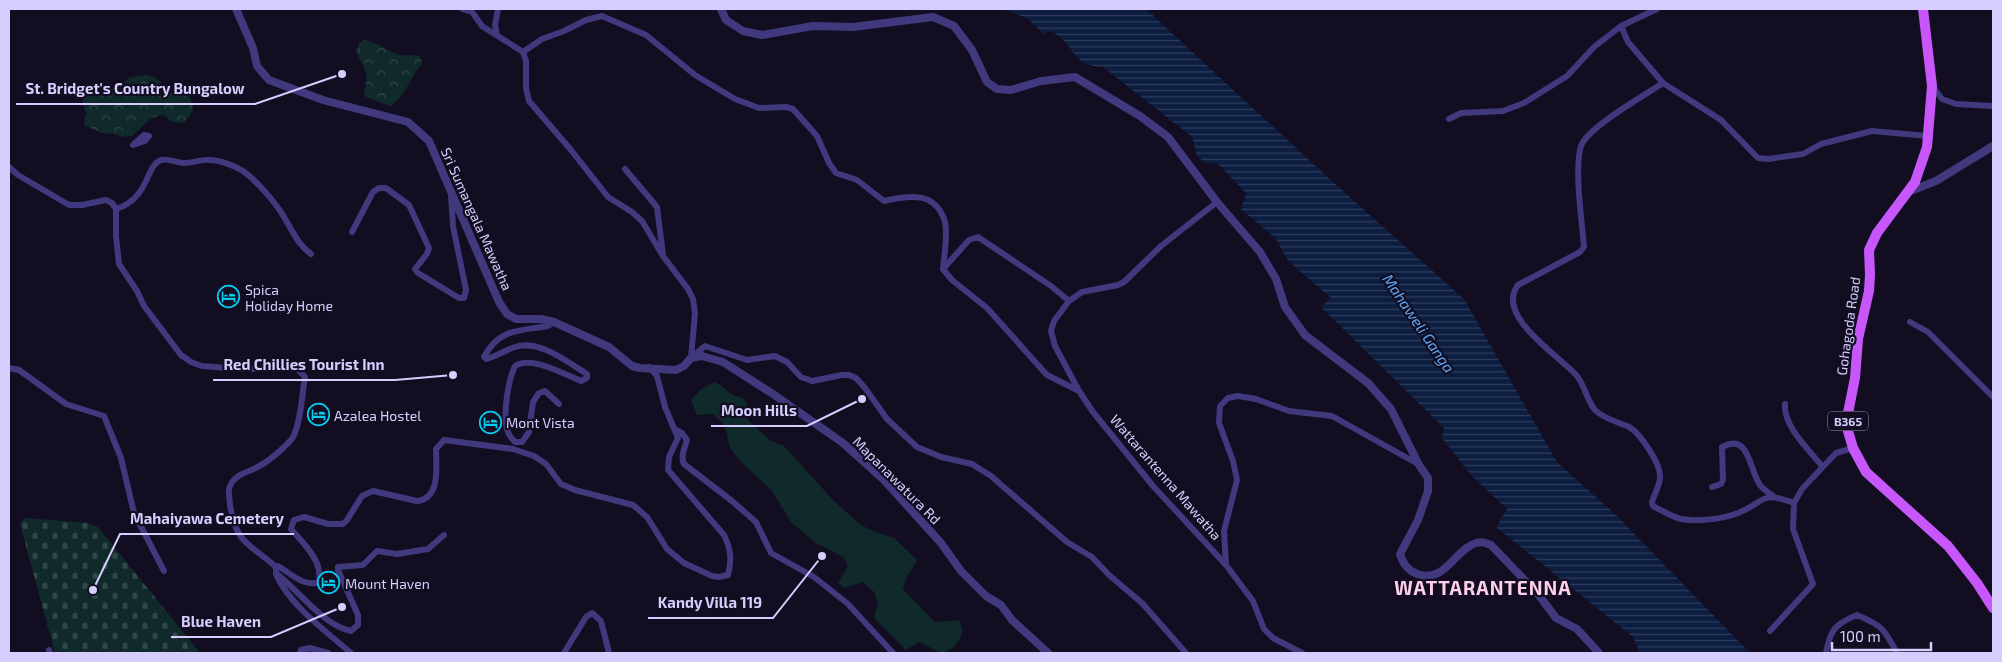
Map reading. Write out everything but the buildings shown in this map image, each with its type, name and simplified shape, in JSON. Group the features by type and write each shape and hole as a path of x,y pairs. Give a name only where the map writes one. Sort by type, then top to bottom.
{"main road":[{"name":"Gohagoda Road","path":"1923,9 1932,86 1928,136 1922,165 1908,192 1877,233 1869,250 1870,275 1868,297 1858,339 1855,378 1848,413 1848,431 1852,448 1866,472 1948,546 1977,583 1993,608"}],"street":[{"name":"Sri Sumangala Mawatha","path":"236,9 253,48 257,66 269,80 323,100 408,122 429,142 507,314 516,319 541,319 554,322 609,348 632,366 640,368 649,367"},
{"path":"462,9 472,12 482,26 523,52 526,60 526,88 529,101 608,197 632,212 642,221 663,256 688,289 693,299 696,313 691,358"},
{"path":"497,35 495,25 498,9"},
{"path":"721,9 726,20 743,31 762,35 813,26 853,27 933,17 954,26 972,50 987,82 997,89 1011,90 1041,81 1075,77 1140,116 1168,137 1217,202 1260,252 1276,279 1285,307 1305,335 1368,383 1391,409 1419,465 1428,478 1428,491 1418,520 1400,554 1403,563 1409,570 1428,576 1437,574 1474,544 1483,542 1491,545 1538,594 1556,618 1577,628 1599,653"},
{"path":"1449,120 1461,113 1503,112 1524,103 1567,76 1594,47 1621,26 1657,9"},
{"path":"523,52 542,39 586,20 602,16 646,34 695,76 735,99 759,108 786,107 793,109 818,136 829,163 836,173 857,180 884,201 903,196 920,196 933,203 939,210 945,223 943,269 952,280 987,308 1047,375 1079,390"},
{"path":"1621,26 1628,42 1663,83 1721,120 1758,158 1768,159 1803,154 1821,144 1872,131 1928,136"},
{"path":"1663,83 1603,123 1586,138 1581,146 1578,167 1584,247 1580,252 1518,285 1514,290 1513,304 1515,311 1535,339 1578,377 1595,410 1609,419 1630,428 1641,436 1660,470 1660,478 1652,502 1653,506 1679,519 1701,520 1738,513 1762,499 1773,496"},
{"path":"1932,86 1942,99 1956,104 1993,106"},
{"path":"1908,192 1936,181 1993,148"},
{"path":"116,208 127,205 134,200 142,191 154,166 160,160 183,163 218,161 242,171 254,182 281,212 302,247 311,254"},
{"path":"625,169 657,207 663,256"},
{"path":"9,170 69,205 82,205 106,200 112,203 116,208 116,236 120,264 144,306 181,355 191,362 202,366 240,369 297,369 304,374 296,430 292,439 261,465 238,476 230,485 228,491 237,534 324,616 342,629 351,631 358,625 358,615 338,567 363,565 377,551 397,554 428,549 444,535"},
{"path":"352,232 373,192 379,188 386,188 409,206 427,243 427,254 415,269 418,273 459,298 464,298 466,290 453,226 451,191"},
{"name":"Wattarantenna Mawatha","path":"1217,202 1161,246 1124,282 1118,285 1082,292 1069,301 1054,321 1051,331 1055,346 1093,412 1152,486 1226,565 1253,601 1264,629 1273,638 1302,653"},
{"path":"943,269 969,240 978,237 1051,286 1069,301"},
{"path":"554,322 548,326 503,334 490,345 484,357 486,359 491,358 516,346 531,346 549,351 587,374 587,378 581,381 539,364 528,362 519,363 515,366 510,375 506,416 506,427 509,436 515,442 522,442 529,432 534,402 539,393 545,391 559,404"},
{"path":"1910,322 1928,332 1993,398"},
{"path":"649,367 676,370 684,366 705,346 747,360 775,356 787,362 801,377 812,381 842,375 856,378 886,419 917,447 941,457 972,464 991,476 1067,542 1092,557 1109,575 1142,603 1186,653"},
{"name":"Mapanawatura Rd","path":"691,358 702,356 723,362 843,443 884,480 941,543 961,571 986,596 1001,605 1012,620 1048,653"},
{"path":"276,570 278,566 304,583 317,584 321,572 315,558 291,529 294,520 304,517 328,524 343,524 348,520 362,496 373,491 416,501 424,500 436,484 436,449 444,440 513,449 534,456 546,464 562,484 575,490 633,505 647,517 667,549 684,564 719,578 728,575 732,561 729,544 724,535 668,470 669,458 678,438 665,407 657,376 649,367"},
{"path":"9,368 19,370 66,404 104,416 121,458 134,513 164,571"},
{"path":"1226,565 1224,531 1236,480 1233,461 1219,423 1220,406 1228,398 1238,396 1256,399 1289,411 1332,416 1419,465"},
{"path":"1785,404 1784,411 1788,423 1822,466"},
{"path":"675,429 682,433 687,440 682,461 684,464 756,522 771,553 814,577 848,604 893,653"},
{"path":"1712,487 1721,484 1723,480 1722,447 1728,444 1738,444 1744,449 1761,486 1773,496 1794,503"},
{"path":"1770,631 1813,584 1793,529 1794,503 1802,489 1822,466 1836,453 1852,448"},
{"path":"276,570 279,582 302,610 352,653"},
{"path":"564,653 586,617 592,613 601,621 609,653"},
{"path":"1826,653 1829,636 1839,622 1856,615 1876,623 1884,630 1897,653"},
{"path":"300,653 302,650 310,648 328,653"}],"green space":[{"path":"364,40 373,42 400,55 420,56 422,64 404,93 390,106 366,97 364,94 366,72 356,52 359,43"},
{"path":"146,75 155,77 174,94 187,93 192,102 193,109 190,116 183,123 172,122 164,115 160,115 150,119 132,136 124,137 101,133 84,125 86,113 82,102 86,95 118,87 130,77"},
{"path":"715,382 734,395 743,398 747,404 748,420 771,441 784,446 833,500 861,525 894,538 917,560 903,589 935,622 959,620 963,630 960,639 953,648 941,653 919,642 906,650 874,618 878,603 874,592 863,582 844,588 838,583 848,566 843,557 816,543 791,522 772,491 739,460 729,446 727,433 722,422 713,414 697,415 691,400 701,389"},
{"path":"24,518 88,523 98,527 200,653 55,653 20,524"}],"water":[{"name":"Mahaweli Ganga","path":"1002,9 1146,9 1335,184 1464,299 1557,462 1617,516 1750,653 1640,653 1633,637 1496,527 1507,509 1471,475 1442,438 1444,428 1321,307 1331,298 1288,261 1276,239 1241,209 1246,193 1218,164 1205,163 1197,156 1192,137 1103,67 1084,63 1059,36 1051,31 1044,34 1027,18"}],"place":[{"name":"St. Bridget's Country Bungalow","path":"342,74"},
{"name":"Spica Holiday Home","path":"229,297"},
{"name":"Red Chillies Tourist Inn","path":"453,375"},
{"name":"Moon Hills","path":"862,399"},
{"name":"Azalea Hostel","path":"318,415"},
{"name":"Mont Vista","path":"490,422"},
{"name":"Kandy Villa 119","path":"822,556"},
{"name":"Mount Haven","path":"329,583"},
{"name":"Mahaiyawa Cemetery","path":"93,590"},
{"name":"Blue Haven","path":"342,607"}],"district":[{"name":"WATTARANTENNA","path":"1483,587"}]}
